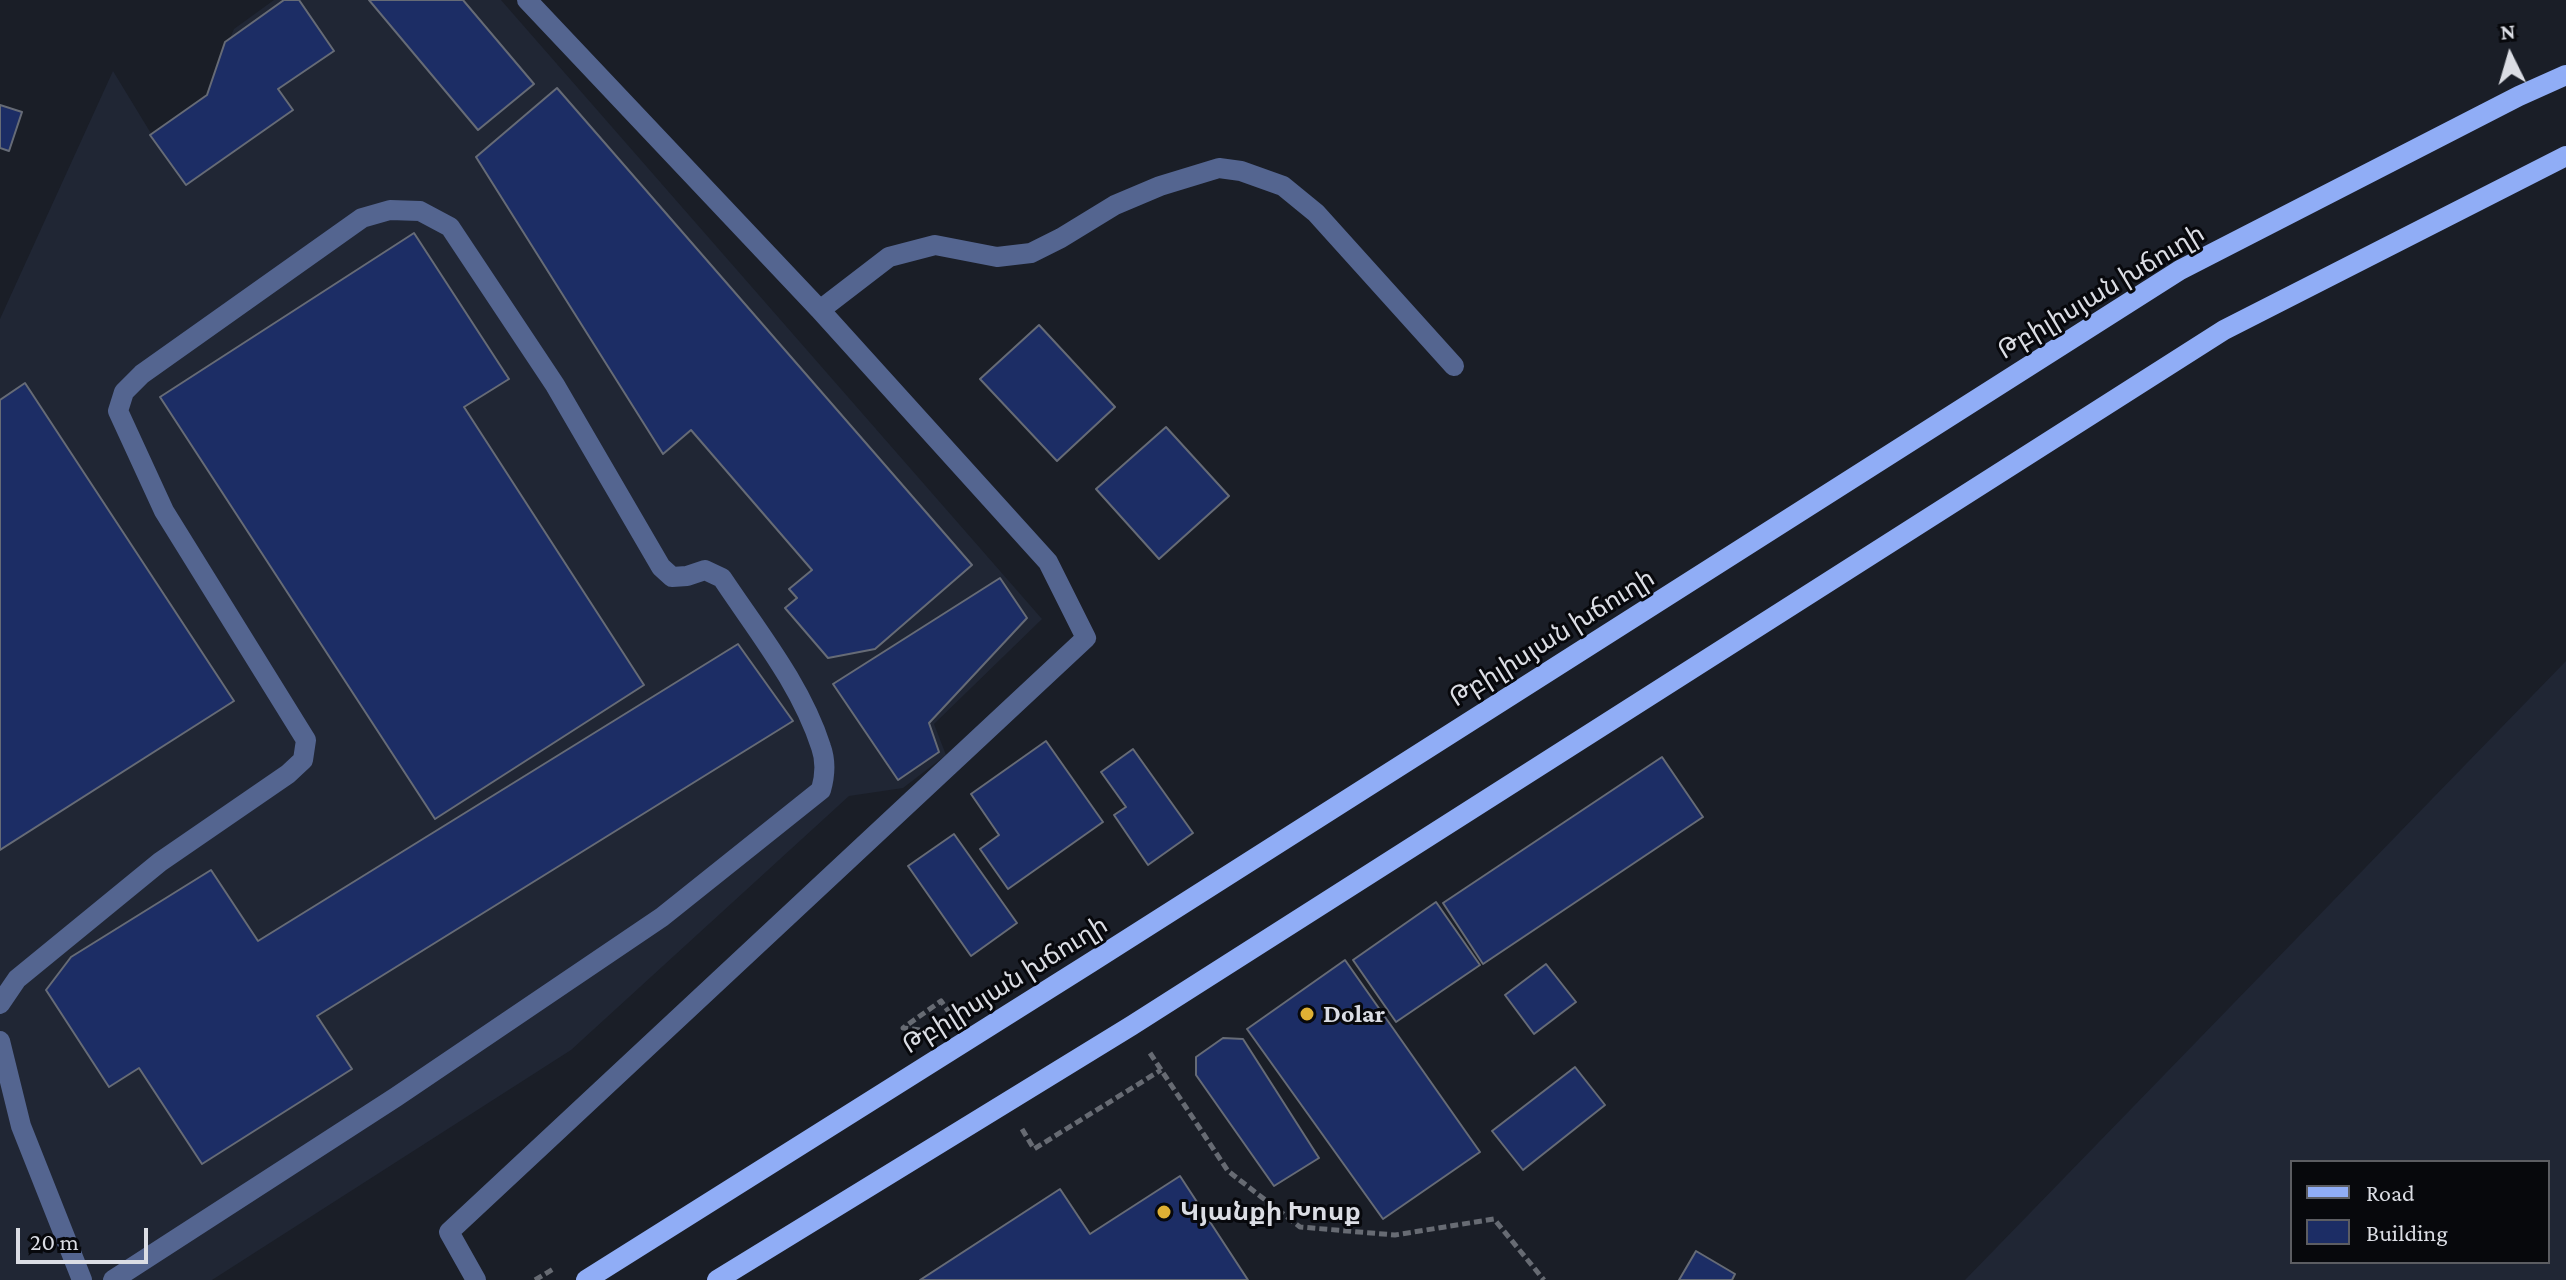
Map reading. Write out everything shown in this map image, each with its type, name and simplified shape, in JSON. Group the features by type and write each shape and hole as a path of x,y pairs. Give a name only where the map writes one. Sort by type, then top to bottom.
{"main road":[{"name":"Թբիլիսյան խճուղի","path":"586,1280 2180,270 2519,96 2566,75"},
{"path":"717,1280 1131,1026 2224,330 2566,156"}],"street":[{"path":"476,1280 449,1232 1086,638 1048,562 820,310 527,0"},
{"path":"820,310 889,257 935,245 997,257 1031,253 1115,205 1160,186 1219,168 1241,171 1283,186 1316,213 1454,366"},
{"path":"0,1004 17,979 160,862 288,774 303,760 306,740 164,511 118,411 124,392 142,374 362,218 390,210 420,211 450,227 555,385 661,567 672,577 705,570 722,578 788,678 822,749 825,774 821,790 662,917 396,1097 113,1280"},
{"path":"0,1041 21,1126 82,1280"}],"path":[{"path":"926,1031 903,1028 941,1001"},
{"path":"1131,1026 1228,1171 1300,1227 1395,1235 1494,1219 1544,1280"},
{"path":"1034,1149 1161,1070"}],"shaded area":[{"path":"274,0 501,0 1042,619 934,724 946,755 903,788 849,796 571,1050 212,1280 0,1280 0,319 113,71 155,140 204,99 234,29"},
{"path":"2566,661 2566,1280 1965,1280"}],"building":[{"path":"284,0 299,0 334,51 278,89 293,110 186,185 150,135 207,95 225,42"},
{"path":"369,0 463,0 534,84 478,130"},
{"path":"557,88 972,565 875,649 828,658 785,608 797,598 789,589 812,570 691,430 663,454 476,157"},
{"path":"0,105 22,112 9,151 0,148"},
{"path":"414,233 509,379 464,407 644,685 435,819 160,397"},
{"path":"1039,325 1115,407 1057,461 980,379"},
{"path":"25,383 234,701 0,850 0,400"},
{"path":"1166,427 1229,496 1159,559 1096,489"},
{"path":"1000,578 1027,618 929,723 939,752 898,780 833,684"},
{"path":"738,644 793,721 317,1016 352,1069 202,1164 139,1068 109,1087 46,990 71,957 211,870 258,941"},
{"path":"1046,741 1103,822 1008,889 980,849 999,835 971,794"},
{"path":"1133,749 1193,833 1148,865 1114,815 1126,807 1101,772"},
{"path":"1662,757 1703,817 1483,964 1443,903"},
{"path":"954,834 1017,923 971,956 908,866"},
{"path":"1436,902 1480,965 1396,1022 1353,960"},
{"path":"1345,960 1480,1152 1383,1219 1247,1029"},
{"path":"1546,964 1576,1002 1534,1034 1505,995"},
{"path":"1223,1038 1243,1039 1319,1158 1274,1186 1196,1075 1196,1057"},
{"path":"1575,1067 1605,1105 1523,1170 1492,1131"},
{"name":"Կյանքի Խոսք","path":"1180,1176 1248,1280 920,1280 1060,1189 1090,1234"},
{"path":"1696,1251 1735,1274 1732,1280 1679,1280"}],"place":[{"name":"Dolar","path":"1307,1014"},
{"name":"Կյանքի Խոսք","path":"1164,1212"}]}
